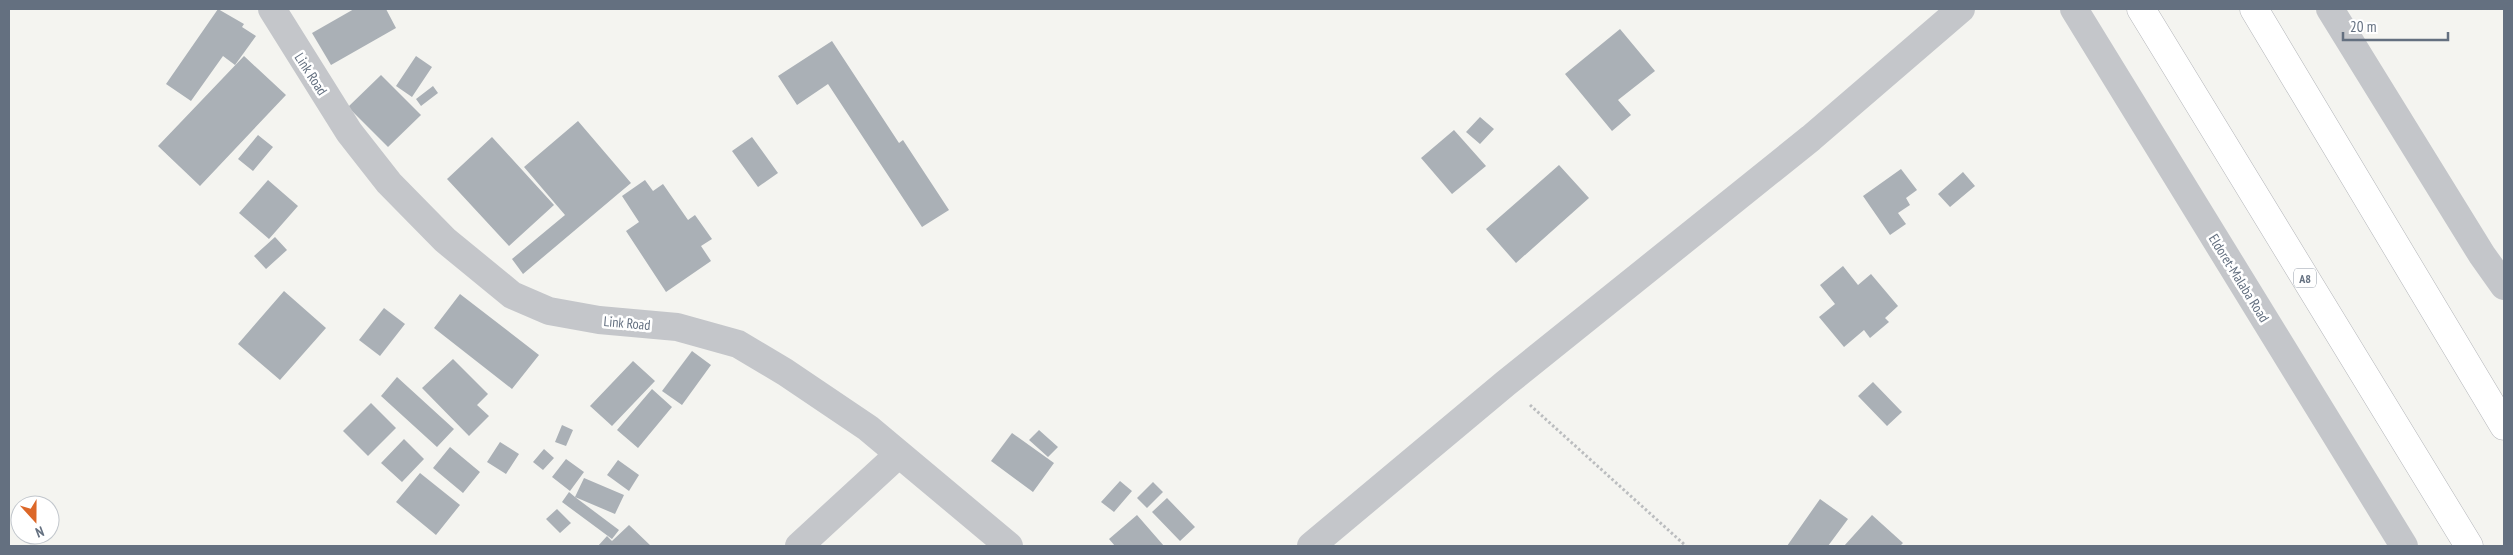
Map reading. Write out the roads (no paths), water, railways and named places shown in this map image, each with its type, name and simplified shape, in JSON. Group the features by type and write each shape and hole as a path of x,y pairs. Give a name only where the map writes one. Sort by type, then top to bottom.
{"highway":[{"name":"A8","path":"2140,9 2469,546"},
{"path":"2254,9 2504,426"}],"street":[{"name":"Link Road","path":"272,9 350,132 389,183 445,240 512,295 549,310 599,320 677,327 738,344 785,372 868,428 1009,546"},
{"path":"1311,546 1506,383 1811,138 1961,9"},
{"name":"Eldoret-Malaba Road","path":"2074,9 2404,546"},
{"path":"2330,9 2482,254 2504,286"},
{"path":"799,546 899,454"}]}
